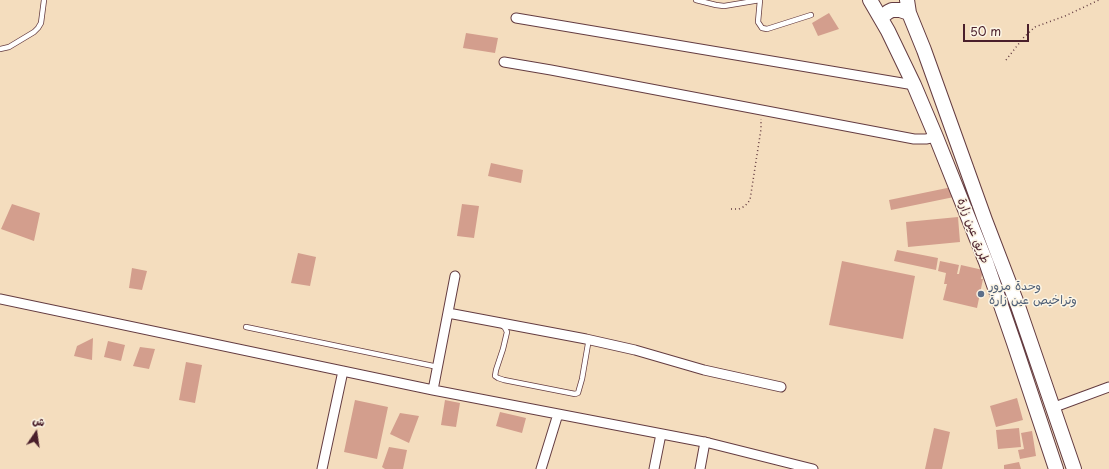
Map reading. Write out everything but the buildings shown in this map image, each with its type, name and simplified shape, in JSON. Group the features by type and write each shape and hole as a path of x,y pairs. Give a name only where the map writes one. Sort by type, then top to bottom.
{"main road":[{"name":"طريق عين زارة","path":"870,0 895,44 914,85 986,262 1056,469"},
{"name":"طريق عين زارة","path":"908,7 985,220 1018,306 1074,469"},
{"path":"881,18 892,10 900,10 908,7"}],"street":[{"path":"516,18 914,85"},
{"path":"504,62 914,139 936,138"},
{"path":"433,390 455,276"},
{"path":"0,299 433,390 705,442 813,469"},
{"path":"448,313 635,350 704,370 781,387"},
{"path":"322,469 342,371"},
{"path":"1052,408 1109,387"},
{"path":"541,469 558,414"},
{"path":"654,469 661,434"},
{"path":"700,469 705,442"}],"lane":[{"path":"0,49 9,47 38,28 44,0"},
{"path":"696,0 724,6 760,0 758,22 762,28 767,29 811,15"},
{"path":"499,322 505,328 506,332 503,349 495,376 504,380 570,394 578,393 589,340"},
{"path":"246,327 438,367"}],"path":[{"path":"1006,60 1024,37 1035,27 1065,16 1099,0"},
{"path":"732,209 739,209 745,206 750,200 761,129 761,110"}],"place":[{"name":"وحدة مرور وتراخيص عين زارة","path":"981,294"}]}
